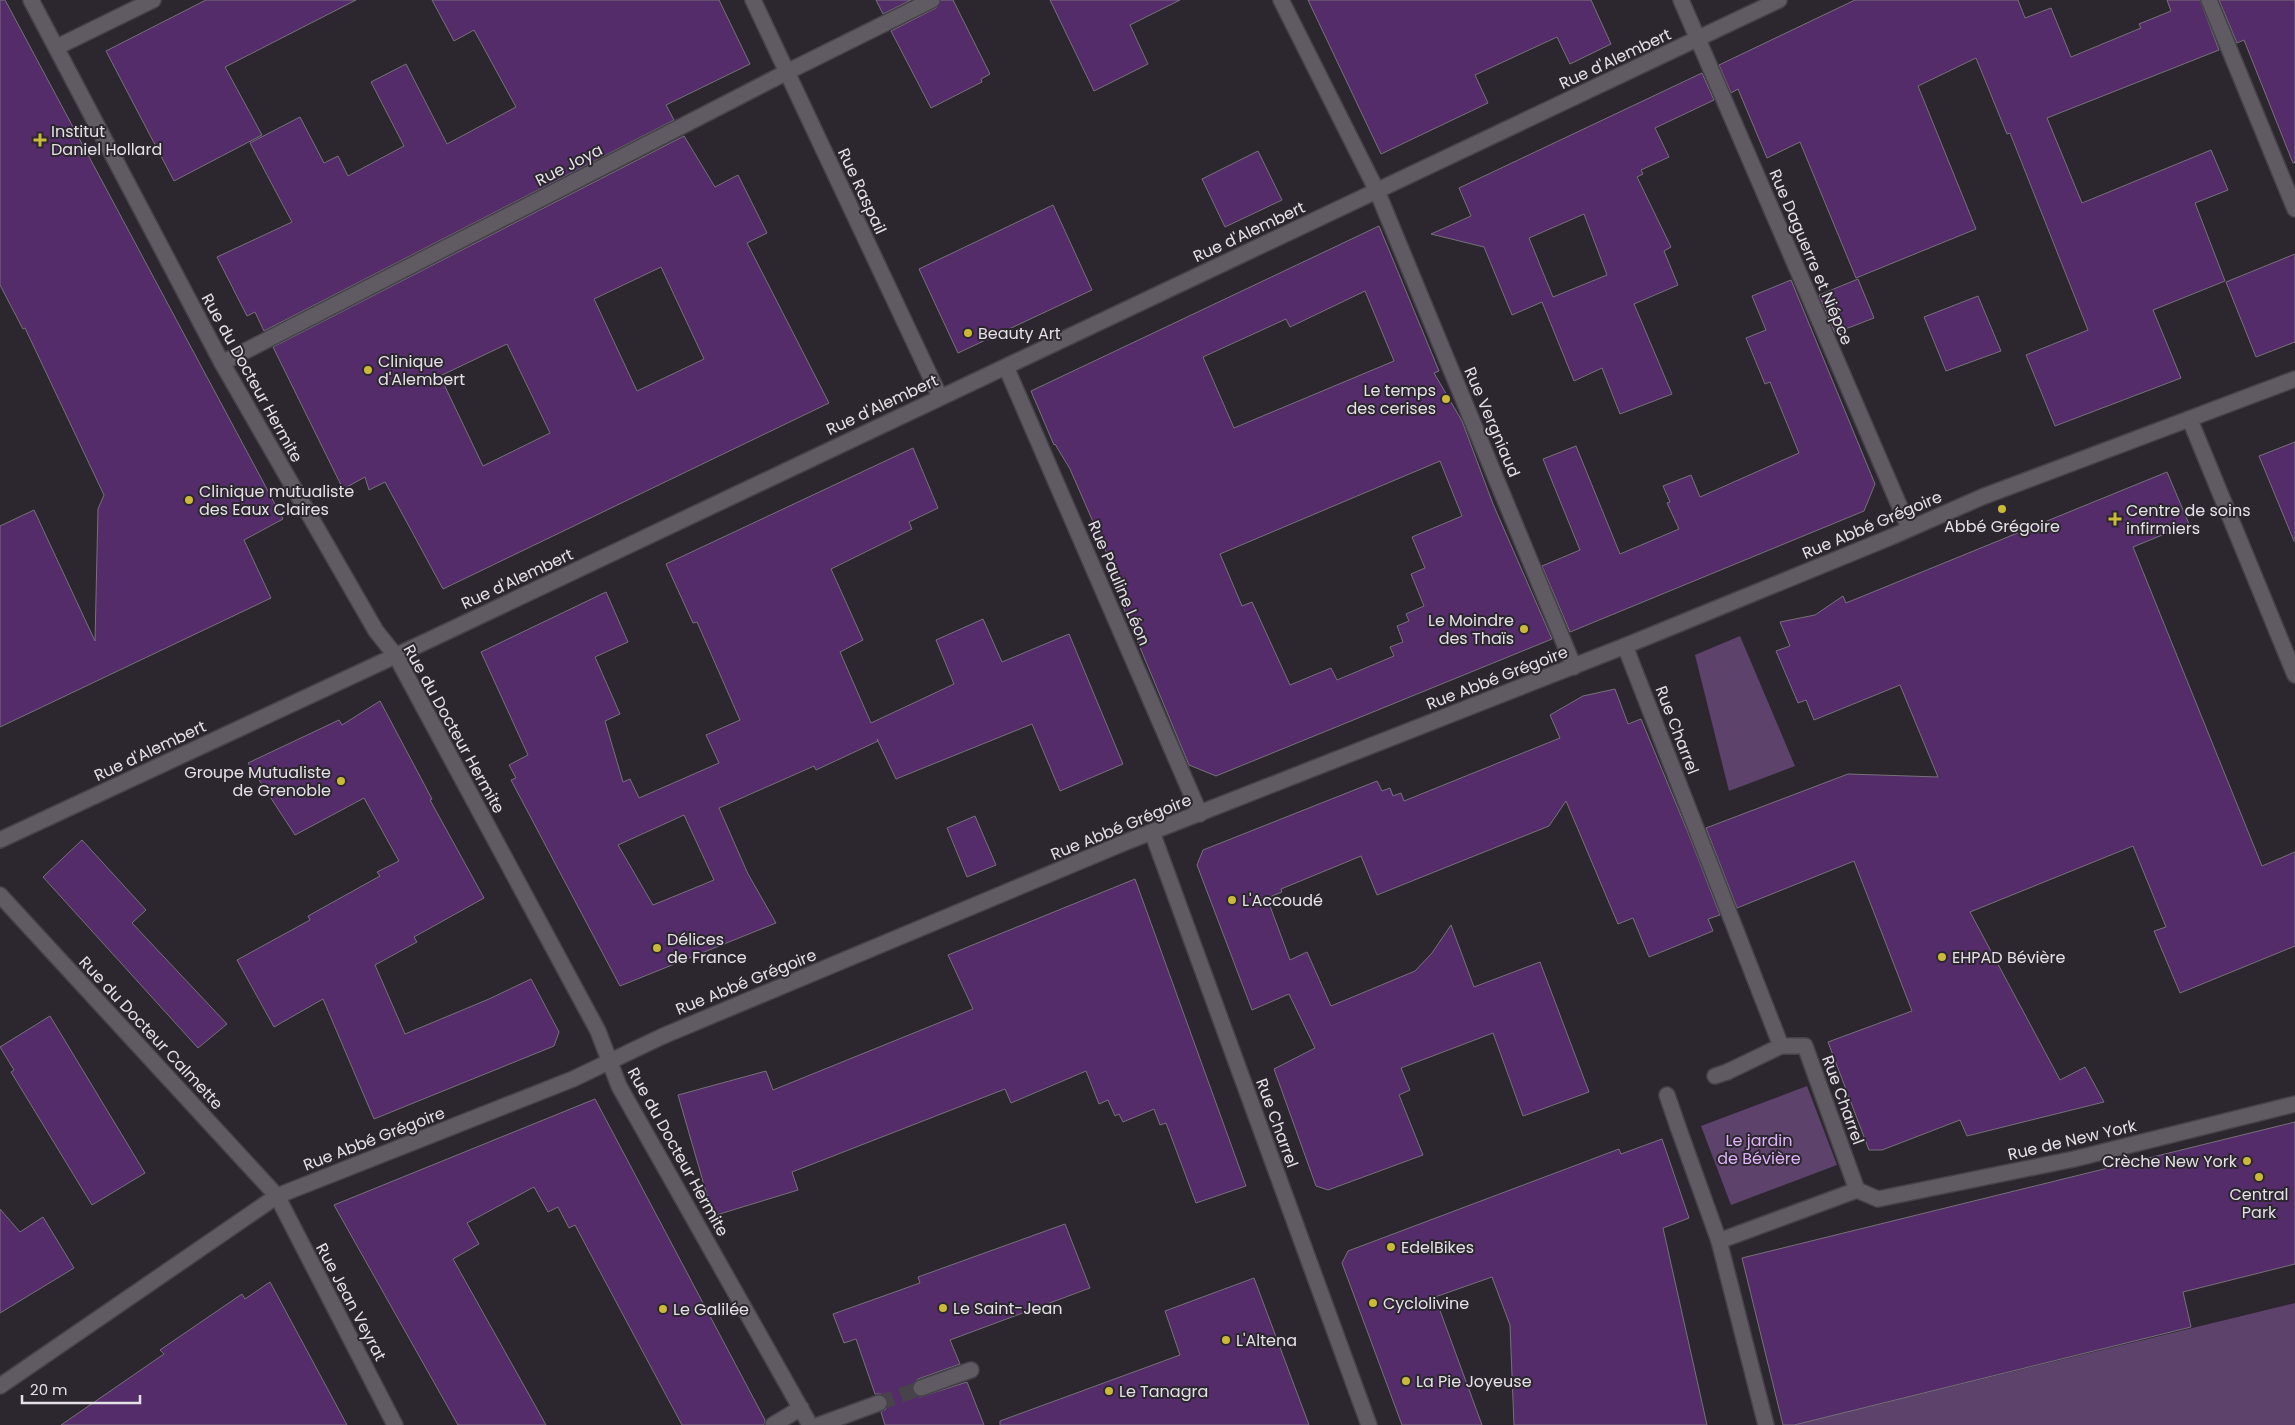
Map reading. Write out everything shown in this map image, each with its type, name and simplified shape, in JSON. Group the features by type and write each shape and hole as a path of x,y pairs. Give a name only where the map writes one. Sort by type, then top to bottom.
{"street":[{"name":"Rue du Docteur Hermite","path":"31,0 222,363 376,631 396,656 598,1031 619,1086 810,1425"},
{"path":"57,47 153,0"},
{"name":"Rue Raspail","path":"753,0 940,397"},
{"name":"Rue Joya","path":"222,363 787,72 932,0"},
{"name":"Rue Vergniaud","path":"1281,0 1377,191 1574,667"},
{"name":"Rue Daguerre et Niépce","path":"1681,0 1909,528"},
{"name":"Rue d'Alembert","path":"0,840 396,656 1779,0"},
{"path":"2209,0 2295,209"},
{"name":"Rue Pauline Léon","path":"1006,366 1200,814"},
{"name":"Rue Abbé Grégoire","path":"0,1386 277,1196 573,1079 663,1036 1152,832 1574,667 1891,537 1982,497 2295,379"},
{"path":"2190,420 2295,675"},
{"name":"Rue Charrel","path":"1625,646 1781,1046 1805,1046 1857,1190"},
{"name":"Rue Charrel","path":"1152,832 1369,1425"},
{"name":"Rue du Docteur Calmette","path":"0,895 277,1196"},
{"path":"1721,1074 1781,1046"},
{"path":"1667,1095 1719,1241 1766,1425"},
{"name":"Rue de New York","path":"1857,1190 1878,1198 2074,1159 2295,1104"},
{"path":"1719,1241 1857,1190"},
{"name":"Rue Jean Veyrat","path":"277,1196 395,1425"},
{"path":"921,1388 971,1370"},
{"path":"819,1425 879,1403"},
{"path":"773,1425 801,1408"}],"green space":[{"path":"1740,636 1795,766 1729,791 1695,655"},
{"name":"Le jardin de Bévière","path":"1807,1086 1837,1165 1731,1205 1701,1126"},
{"path":"2295,1303 2295,1425 1794,1425"}],"building":[{"name":"Clinique mutualiste des Eaux Claires","path":"0,0 5,0 283,519 244,540 271,598 0,727 0,526 34,510 95,641 98,509 104,495 25,328 23,329 0,285"},
{"path":"206,0 356,0 225,67 262,135 174,181 106,51"},
{"path":"432,0 719,0 750,64 666,105 674,120 264,331 255,312 247,316 217,257 292,222 250,143 300,117 324,163 338,156 348,176 404,146 371,82 406,64 447,144 516,107 474,30 454,41"},
{"path":"876,0 911,0 883,14"},
{"path":"941,0 953,0 990,74 981,79 982,82 931,108 891,31 936,8"},
{"path":"1050,0 1180,0 1130,25 1148,64 1094,91"},
{"path":"1308,0 1591,0 1611,44 1570,64 1557,37 1475,75 1488,103 1381,154"},
{"path":"1855,0 2018,0 2025,18 2051,8 2071,57 2141,28 2139,24 2171,11 2167,0 2200,0 2219,50 2047,118 2082,203 2211,150 2228,190 2195,203 2225,281 2153,310 2181,378 2055,426 2026,355 2088,330 2010,133 2007,134 1976,58 1918,86 1976,229 1856,278 1800,142 1767,158 1738,89 1731,93 1719,65"},
{"path":"2219,0 2295,0 2295,163 2293,163 2244,40 2237,43"},
{"path":"1702,73 1714,100 1655,128 1669,157 1641,170 1643,174 1637,177 1671,247 1664,251 1678,285 1634,304 1672,394 1620,414 1602,368 1574,381 1542,302 1512,315 1484,247 1431,234 1471,216 1459,188","holes":["1584,214 1607,275 1553,297 1529,238"]},
{"name":"Clinique d'Alembert","path":"684,136 715,187 738,175 767,233 747,243 829,403 443,589 385,482 369,490 365,477 343,489 273,347","holes":["661,267 704,359 637,391 594,299","507,344 550,433 483,466 440,376"]},
{"path":"1258,151 1282,200 1225,227 1202,179"},
{"path":"1053,205 1092,290 958,353 919,269"},
{"path":"1379,226 1439,371 1434,373 1462,421 1493,504 1552,639 1216,776 1189,765 1119,597 1125,595 1070,469 1054,445 1031,391","holes":["1365,291 1394,361 1234,428 1203,357 1286,319 1290,327","1440,461 1462,516 1412,537 1425,568 1411,574 1424,606 1406,614 1409,621 1397,626 1403,642 1390,647 1394,656 1337,680 1331,668 1290,685 1252,602 1242,606 1220,554"]},
{"path":"2295,254 2295,342 2256,357 2226,282"},
{"path":"1858,279 1874,318 1835,333 1819,295"},
{"path":"1791,280 1875,484 1864,511 1570,632 1542,566 1580,550 1543,459 1576,446 1620,554 1679,529 1667,503 1670,502 1663,486 1691,475 1700,497 1799,453 1770,382 1765,384 1746,338 1766,330 1752,296"},
{"path":"1978,296 2001,351 1946,371 1924,317"},
{"path":"2295,442 2295,541 2294,541 2259,456"},
{"path":"913,448 938,508 909,522 912,529 831,569 863,640 840,652 871,723 954,684 936,640 983,619 1002,662 1069,634 1123,764 1060,791 1032,724 896,779 878,741 816,770 814,766 719,808 748,874 776,923 620,986 511,780 516,778 509,765 528,755 481,652 606,592 628,642 595,657 620,714 605,721 623,782 630,779 639,798 719,763 706,735 740,720 697,622 693,623 666,564","holes":["684,815 714,880 653,905 618,845"]},
{"path":"2167,472 2189,524 2133,547 2262,866 2295,852 2295,946 2180,993 2154,931 2166,927 2133,846 1970,912 2060,1080 2085,1067 2104,1102 1967,1136 1960,1120 1882,1150 1869,1150 1828,1042 1912,1011 1854,861 1737,908 1706,828 1848,774 1938,777 1900,685 1814,720 1806,700 1798,703 1776,651 1790,646 1780,622 1815,615 1843,596 1846,603"},
{"path":"1615,689 1628,724 1641,719 1689,835 1720,915 1708,919 1713,931 1649,957 1633,918 1618,924 1566,801 1549,826 1377,895 1361,856 1281,889 1282,892 1267,898 1290,960 1307,952 1331,1006 1415,971 1432,953 1451,925 1474,987 1540,962 1589,1092 1523,1116 1493,1033 1401,1068 1410,1090 1399,1095 1423,1155 1328,1190 1316,1186 1274,1069 1315,1048 1289,994 1252,1010 1197,865 1203,850 1377,781 1382,791 1390,788 1393,796 1401,793 1404,801 1560,738 1550,715 1583,696"},
{"path":"380,701 432,799 430,800 484,898 414,937 417,942 375,965 405,1034 489,999 531,979 559,1032 554,1046 374,1119 323,999 274,1027 237,960 310,920 308,916 380,876 377,872 399,861 364,798 295,835 248,763 339,720 342,725"},
{"path":"975,816 996,865 967,877 947,828"},
{"path":"82,840 146,910 132,923 227,1024 198,1048 43,877"},
{"path":"1135,879 1246,1186 1196,1203 1166,1123 1160,1125 1154,1109 1123,1122 1119,1114 1115,1116 1108,1100 1099,1104 1086,1071 1011,1103 1005,1089 792,1172 798,1190 713,1216 678,1095 766,1071 773,1090 973,1009 948,955"},
{"path":"50,1016 145,1173 92,1205 11,1072 14,1070 0,1047"},
{"path":"595,1099 765,1420 764,1425 682,1425 575,1225 569,1228 558,1207 548,1212 534,1187 467,1223 479,1244 453,1259 546,1425 458,1425 334,1205"},
{"path":"2295,1122 2295,1264 2183,1292 2191,1327 1794,1425 1783,1425 1742,1258"},
{"path":"1662,1139 1689,1218 1663,1228 1707,1425 1514,1425 1510,1325 1492,1277 1435,1297 1482,1425 1402,1425 1342,1263 1348,1251 1619,1149 1621,1154"},
{"path":"0,1209 20,1232 43,1217 74,1268 0,1313"},
{"path":"1065,1224 1090,1288 950,1340 960,1364 918,1379 912,1386 912,1392 920,1397 967,1382 984,1425 885,1425 881,1412 886,1409 888,1399 881,1394 875,1394 856,1339 844,1343 833,1314 920,1283 918,1277"},
{"name":"L'Altena","path":"1254,1278 1309,1425 1000,1425 1000,1421 1180,1355 1165,1311"},
{"path":"270,1282 347,1425 61,1425 164,1354 160,1350 242,1294 245,1299"}],"tunnel":[{"path":"879,1403 921,1388"}],"place":[{"name":"Institut Daniel Hollard","path":"40,140"},
{"name":"Beauty Art","path":"968,333"},
{"name":"Clinique d'Alembert","path":"368,370"},
{"name":"Le temps des cerises","path":"1446,399"},
{"name":"Clinique mutualiste des Eaux Claires","path":"189,500"},
{"name":"Abbé Grégoire","path":"2002,509"},
{"name":"Centre de soins infirmiers","path":"2115,519"},
{"name":"Le Moindre des Thaïs","path":"1524,629"},
{"name":"Groupe Mutualiste de Grenoble","path":"341,781"},
{"name":"L'Accoudé","path":"1232,900"},
{"name":"Délices de France","path":"657,948"},
{"name":"EHPAD Bévière","path":"1942,957"},
{"name":"Crèche New York","path":"2247,1161"},
{"name":"Central Park","path":"2259,1177"},
{"name":"EdelBikes","path":"1391,1247"},
{"name":"Cyclolivine","path":"1373,1303"},
{"name":"Le Saint-Jean","path":"943,1308"},
{"name":"Le Galilée","path":"663,1309"},
{"name":"L'Altena","path":"1226,1340"},
{"name":"La Pie Joyeuse","path":"1406,1381"},
{"name":"Le Tanagra","path":"1109,1391"}]}
